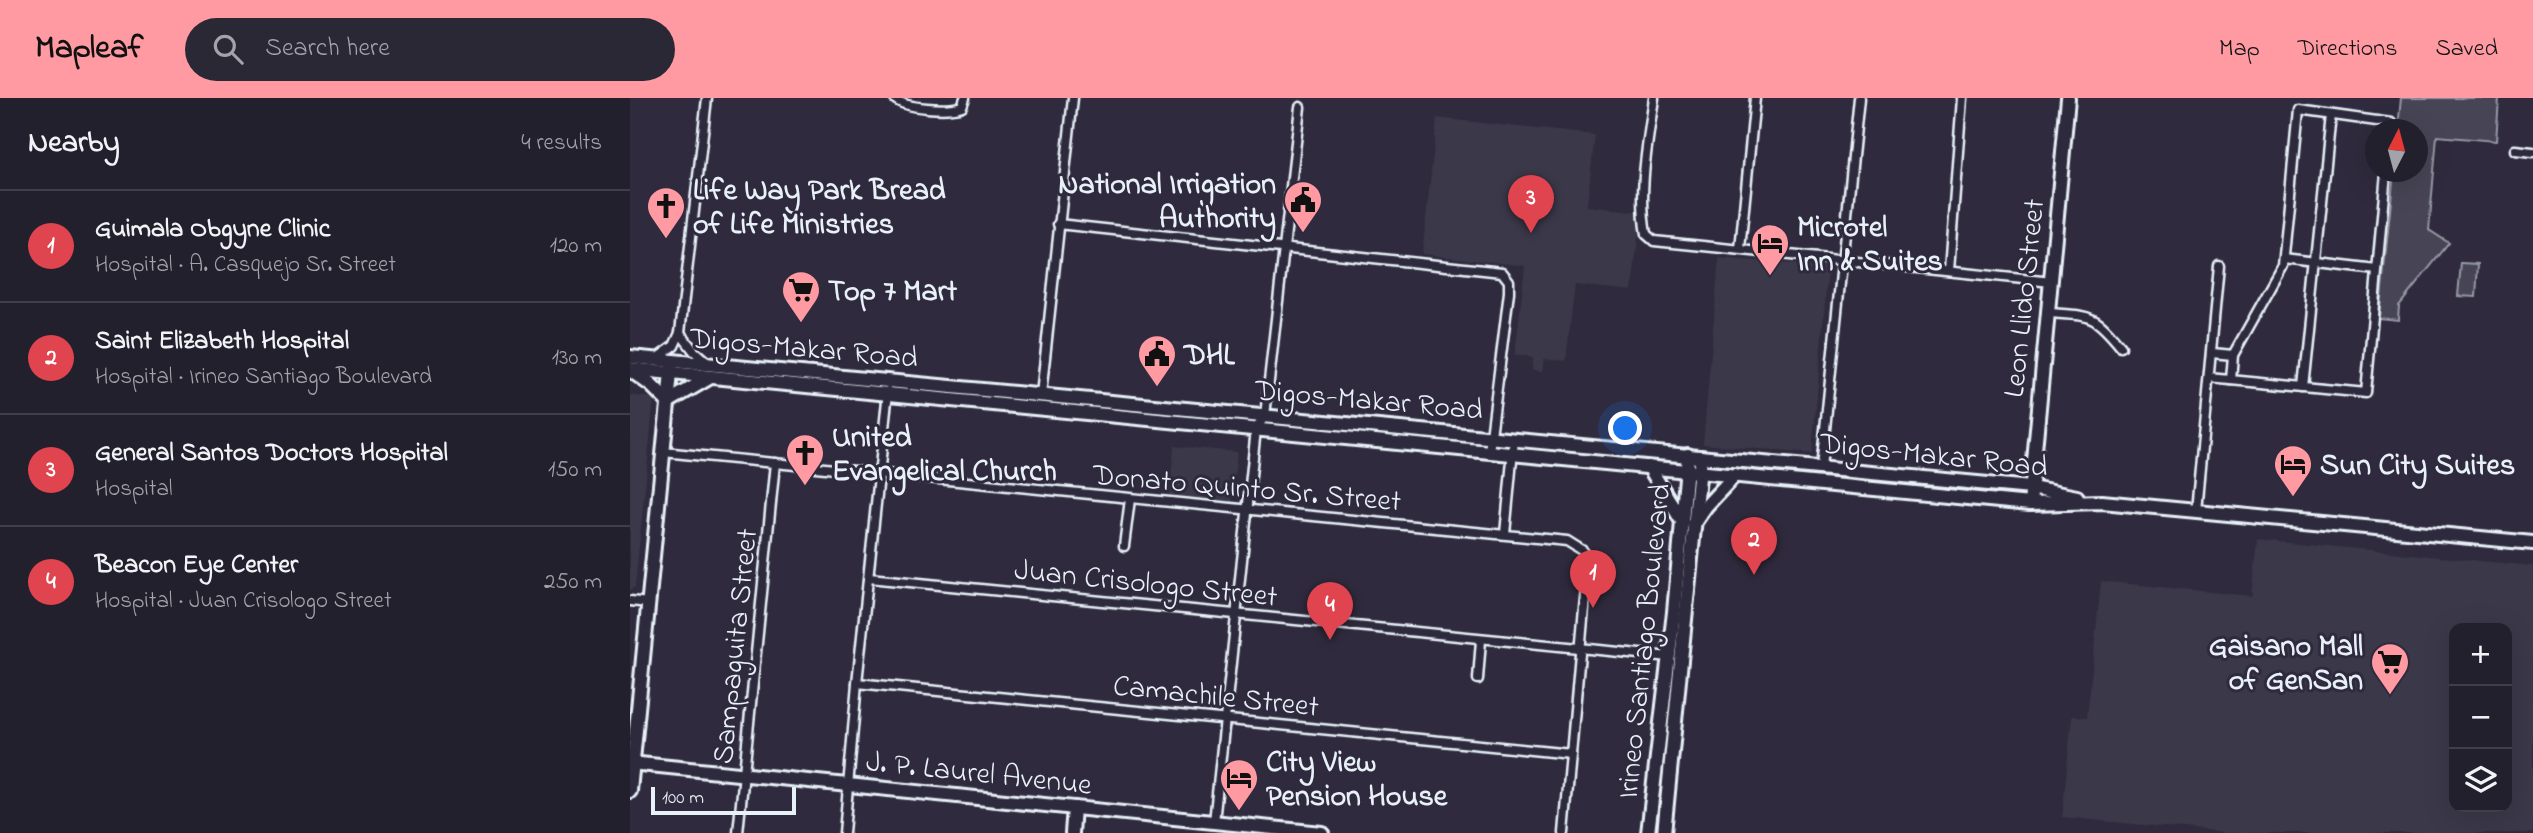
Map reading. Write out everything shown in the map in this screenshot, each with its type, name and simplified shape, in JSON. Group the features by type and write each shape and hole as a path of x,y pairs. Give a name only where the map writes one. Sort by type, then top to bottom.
{"main road":[{"name":"Leon Llido Street","path":"2030,503 2068,98"},
{"name":"Digos-Makar Road","path":"630,357 656,359 672,367"},
{"name":"Digos-Makar Road","path":"630,370 672,367 1255,429 2030,503 2102,502"},
{"path":"630,791 672,367"},
{"path":"630,370 668,402"},
{"path":"668,402 710,371"},
{"name":"Digos-Makar Road","path":"888,388 1041,395 1514,439 2031,488 2102,502 2533,543"},
{"name":"Irineo Santiago Boulevard","path":"1664,833 1675,658 1694,456"},
{"path":"1649,467 1688,523 1735,475"},
{"name":"Irineo Santiago Boulevard","path":"1648,833 1675,658"},
{"name":"J. P. Laurel Avenue","path":"631,763 1322,833"},
{"path":"1072,833 1074,808"}],"street":[{"path":"656,359 674,346 680,333 708,98"},
{"path":"894,98 898,103 906,105 949,108 962,106 965,98"},
{"path":"1041,395 1073,98"},
{"path":"1654,98 1645,183 1646,234 1654,241 1840,258 2052,282"},
{"path":"1740,249 1755,98"},
{"path":"1821,468 1858,98"},
{"path":"1949,271 1962,98"},
{"path":"1214,822 1255,429 1265,416 1300,107"},
{"path":"2231,380 2233,355 2278,278 2284,260 2298,110 2365,119"},
{"path":"2304,387 2332,115"},
{"path":"2515,150 2533,152"},
{"path":"2209,378 2366,393 2385,182"},
{"path":"1058,224 1502,272 1508,281 1509,292 1489,452"},
{"path":"2284,260 2377,270"},
{"path":"2196,511 2219,266"},
{"path":"2049,313 2087,316 2100,322 2121,347"},
{"path":"680,333 710,371"},
{"path":"2212,353 2233,355"},
{"path":"845,833 857,682 888,388"},
{"path":"1504,534 1514,439"},
{"name":"Donato Quinto Sr. Street","path":"663,452 1504,534 1575,544 1587,557 1588,564 1580,648"},
{"name":"Sampaguita Street","path":"738,833 775,463"},
{"path":"1124,546 1129,499"},
{"name":"Juan Crisologo Street","path":"869,579 1675,658"},
{"path":"630,601 649,603"},
{"path":"1478,679 1481,640"},
{"path":"1564,833 1580,648"},
{"name":"Camachile Street","path":"857,682 1571,754"}],"shaded area":[{"path":"2401,98 2499,98 2496,141 2437,136 2429,230 2449,243 2399,306 2398,320 2379,318 2393,182 2428,182 2428,119 2399,119"},
{"path":"1437,118 1595,135 1587,206 1641,212 1632,291 1575,285 1566,361 1544,359 1543,372 1532,370 1533,357 1515,355 1525,266 1422,254"},
{"path":"1719,258 1828,267 1812,454 1703,444"},
{"path":"2461,263 2478,264 2476,297 2458,296"},
{"path":"630,395 654,398 635,587 630,590"},
{"path":"1174,446 1237,452 1232,502 1169,496"},
{"path":"2258,539 2533,566 2533,833 2224,833 2062,817 2072,716 2087,717 2101,581 2252,596"}],"place":[{"name":"General Santos Doctors Hospital","path":"1531,233"},
{"name":"National Irrigation Authority","path":"1303,234"},
{"name":"Life Way Park Bread of Life Ministries","path":"666,240"},
{"name":"Microtel Inn & Suites","path":"1770,277"},
{"name":"Top 7 Mart","path":"801,324"},
{"name":"DHL","path":"1157,388"},
{"name":"United Evangelical Church","path":"805,487"},
{"name":"Sun City Suites","path":"2293,498"},
{"name":"Saint Elizabeth Hospital","path":"1754,575"},
{"name":"Guimala Obgyne Clinic","path":"1593,608"},
{"name":"Beacon Eye Center","path":"1330,640"},
{"name":"Gaisano Mall of GenSan","path":"2390,696"},
{"name":"City View Pension House","path":"1239,812"}]}
